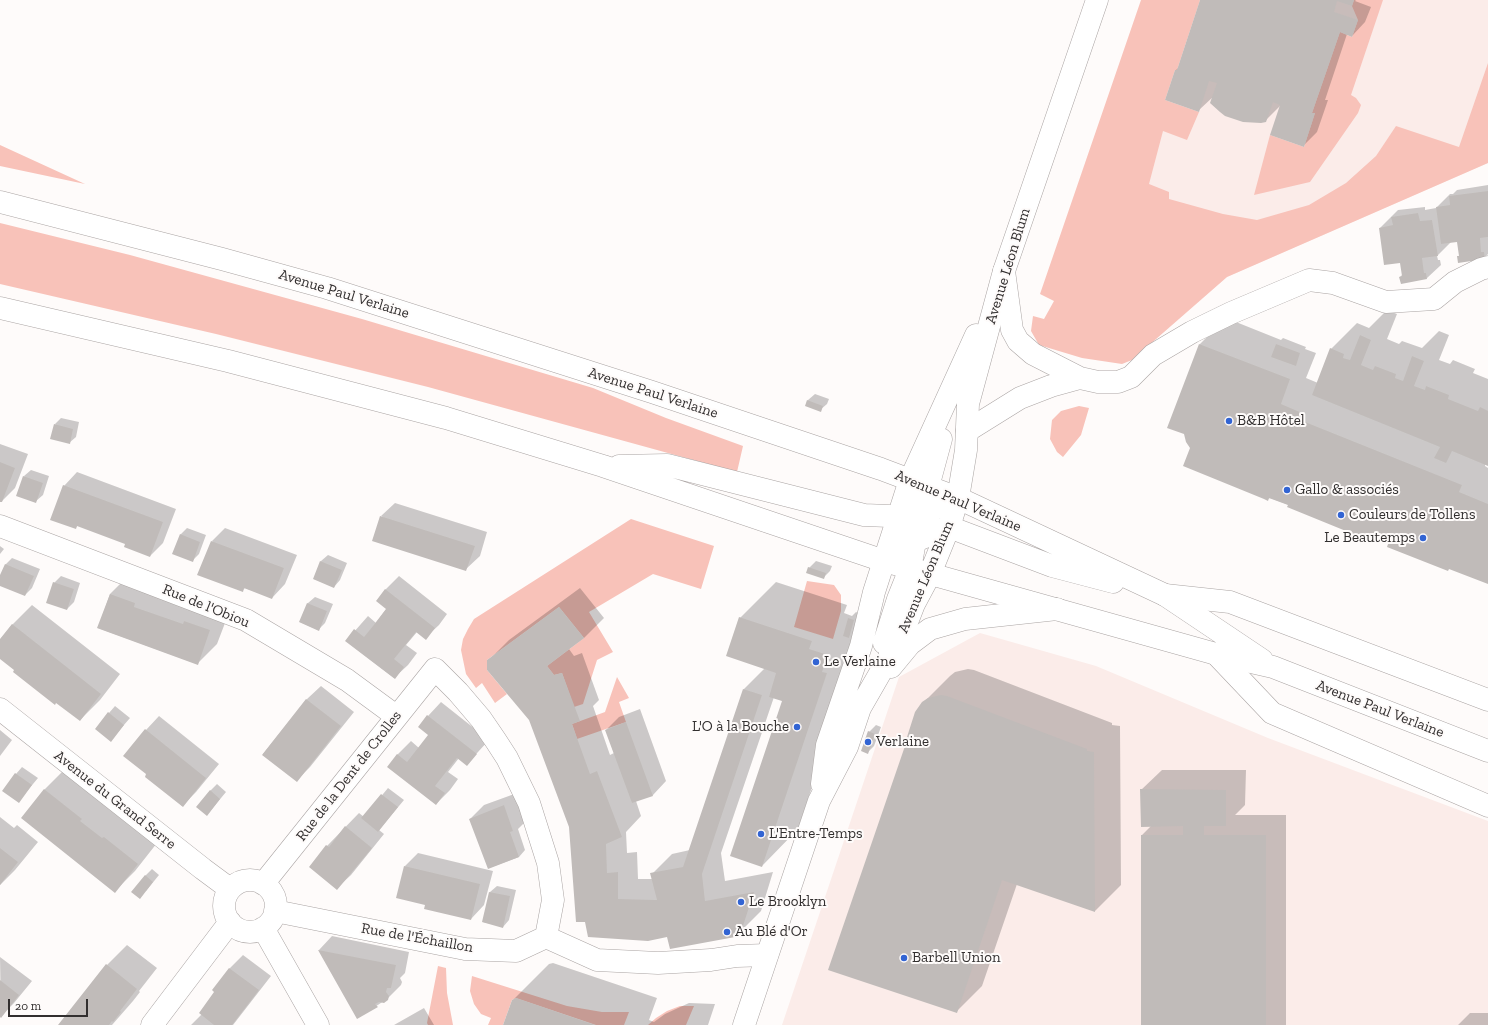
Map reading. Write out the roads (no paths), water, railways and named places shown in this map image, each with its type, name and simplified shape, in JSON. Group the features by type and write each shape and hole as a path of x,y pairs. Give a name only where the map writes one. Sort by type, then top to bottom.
{"street":[{"name":"Avenue Léon Blum","path":"744,1025 819,801 847,748 860,708 902,635 914,604 920,571 949,527 958,498 966,450 968,404 1004,271 1097,0"},
{"name":"Avenue Paul Verlaine","path":"0,202 222,258 327,288 652,392 919,483 958,498 1165,595 1272,667"},
{"path":"1004,271 1012,330 1018,341 1033,354 1080,378 1098,382 1118,382 1131,376 1153,355 1192,332 1231,313 1309,280 1333,283 1386,302 1434,299 1455,282 1481,268 1488,267"},
{"name":"Avenue Léon Blum","path":"819,801 827,745 861,646 874,592 884,561 913,516 919,483 941,440 964,377 970,348 1004,271"},
{"name":"Avenue Paul Verlaine","path":"0,308 228,361 439,416 603,466 884,561 1216,654 1272,667 1488,751"},
{"path":"967,431 1020,398 1050,386 1080,378"},
{"path":"603,466 667,464 864,515 913,516 958,498"},
{"path":"913,516 920,538 920,571"},
{"name":"Rue de l'Obiou","path":"0,526 246,620 347,680 396,716"},
{"path":"884,561 920,538 949,527 1052,566 1165,595 1230,602 1488,700"},
{"path":"860,708 910,644 930,629 965,619 1059,609"},
{"path":"1216,654 1272,713 1488,806"},
{"name":"Rue de la Dent de Crolles","path":"263,884 435,669 458,692 481,719 507,758 529,803 548,863 553,900 546,937"},
{"name":"Avenue du Grand Serre","path":"0,709 203,870 230,889"},
{"path":"249,880 263,884 270,889 274,895 276,903 269,920 254,931 246,931 237,928 230,922 226,915 224,906 230,889 235,884 249,880"},
{"path":"269,920 318,1025"},
{"name":"Rue de l'Échaillon","path":"269,920 465,949 516,951 546,937"},
{"path":"152,1025 230,922"},
{"path":"546,937 597,960 658,963 767,955"}],"place":[{"name":"B&B Hôtel","path":"1229,421"},
{"name":"Gallo & associés","path":"1287,490"},
{"name":"Couleurs de Tollens","path":"1341,515"},
{"name":"Le Beautemps","path":"1423,538"},
{"name":"Le Verlaine","path":"816,662"},
{"name":"L'O à la Bouche","path":"797,727"},
{"name":"Verlaine","path":"868,742"},
{"name":"L'Entre-Temps","path":"761,834"},
{"name":"Le Brooklyn","path":"741,902"},
{"name":"Au Blé d'Or","path":"727,932"},
{"name":"Barbell Union","path":"904,958"}]}
